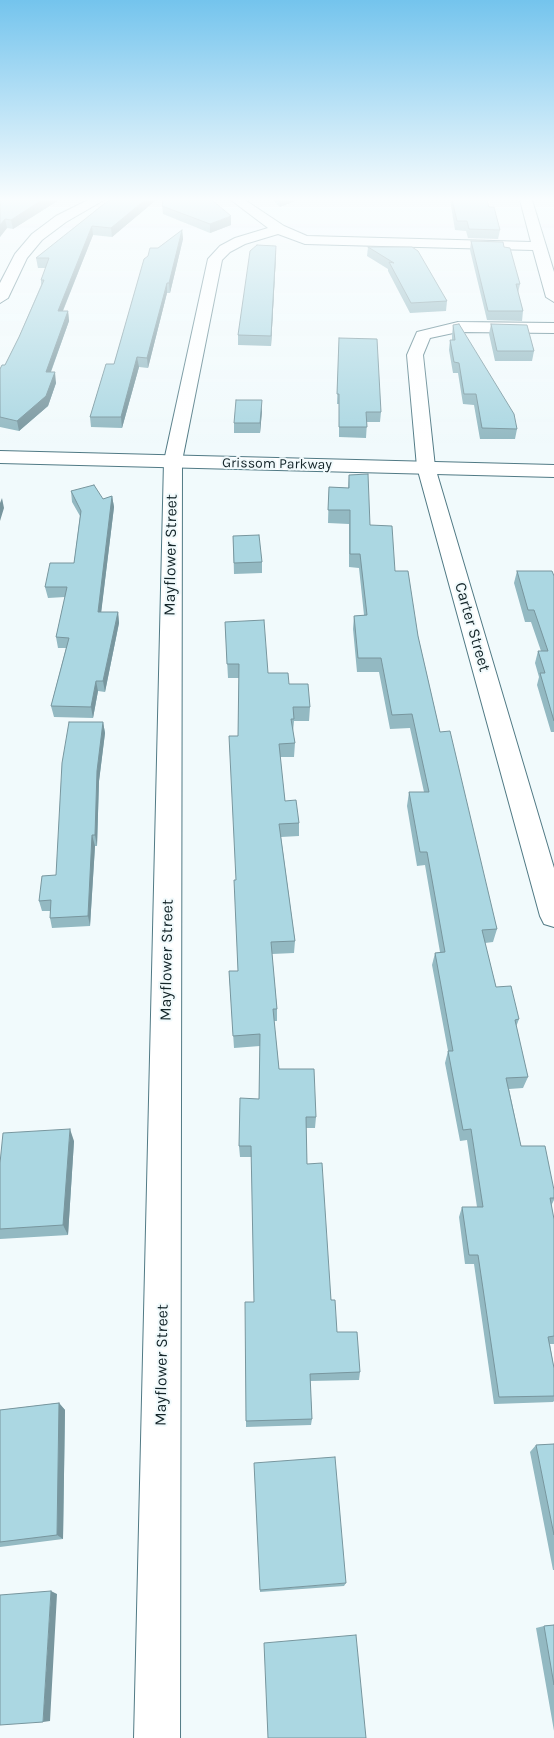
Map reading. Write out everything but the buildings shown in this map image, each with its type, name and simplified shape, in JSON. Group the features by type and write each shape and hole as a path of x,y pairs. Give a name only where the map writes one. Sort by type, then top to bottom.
{"street":[{"path":"0,298 8,281"},
{"name":"Mayflower Street","path":"157,1738 173,461 211,281"},
{"path":"549,281 554,297"},
{"name":"Carter Street","path":"554,328 458,327 424,336 415,356 426,467 554,916"},
{"name":"Grissom Parkway","path":"0,457 554,471"}]}
